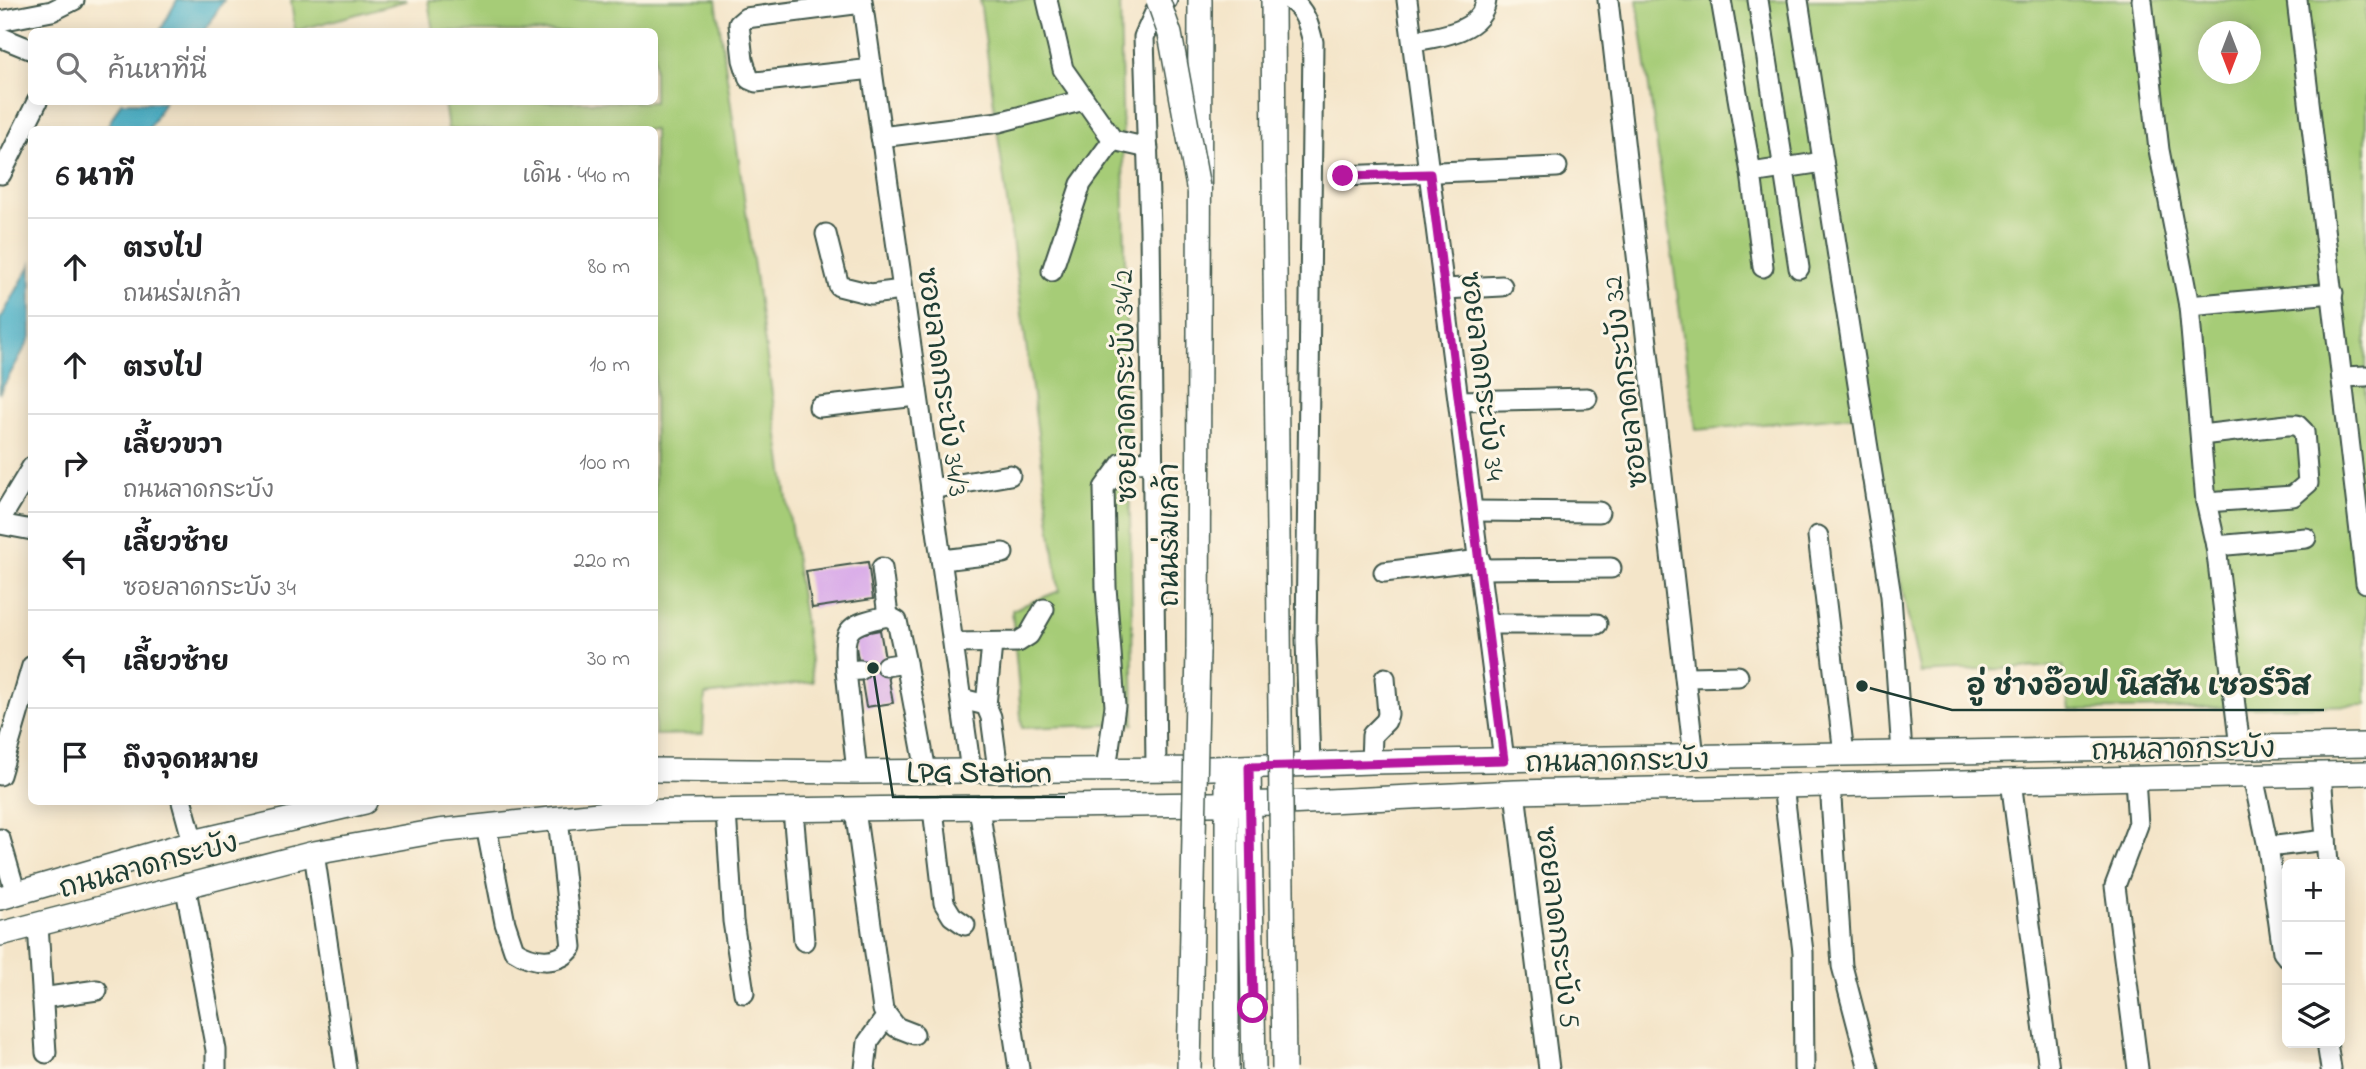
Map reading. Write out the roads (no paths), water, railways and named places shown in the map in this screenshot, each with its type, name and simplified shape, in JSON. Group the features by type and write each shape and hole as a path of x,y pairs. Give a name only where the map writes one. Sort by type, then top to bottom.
{"main road":[{"name":"ถนนร่มเกล้า","path":"1189,1069 1198,651 1200,0"},
{"path":"1273,0 1284,1069"},
{"path":"1161,2 1170,34 1198,187"},
{"name":"ถนนลาดกระบัง","path":"658,770 971,771 2366,745"},
{"path":"1227,1069 1227,803 1238,767"},
{"path":"1238,767 1251,804 1254,1069"},
{"name":"ถนนลาดกระบัง","path":"0,933 314,853 438,831 558,818 616,807 726,811 1251,804 1515,792 1830,783 2366,773"},
{"name":"ถนนลาดกระบัง","path":"8,896 192,842 352,805"}],"street":[{"path":"0,21 52,11 74,0"},
{"path":"1047,0 1063,69 1084,100 1113,140 1148,148"},
{"path":"1290,0 1297,4 1308,23 1313,42 1306,626 1310,764"},
{"name":"ซอยลาดกระบัง 34","path":"1407,0 1504,760"},
{"path":"1413,41 1466,28 1480,19 1486,0"},
{"name":"ซอยลาดกระบัง 32","path":"1608,0 1694,757"},
{"path":"1721,0 1751,173 1763,267"},
{"path":"1758,0 1799,268"},
{"path":"1798,0 1891,596 1902,754"},
{"path":"2142,0 2159,150 2189,306 2206,502 2216,546 2240,748"},
{"path":"2297,0 2343,377 2359,452 2366,583"},
{"path":"862,1 746,18 739,24 743,60 749,79 756,82 872,69"},
{"name":"ซอยลาดกระบัง 34/3","path":"862,1 971,771"},
{"name":"ซอยลาดกระบัง 34/2","path":"1156,768 1148,148 1144,37 1161,2"},
{"path":"0,37 28,48"},
{"path":"881,137 999,122 1084,100"},
{"path":"1,174 36,105"},
{"path":"1052,271 1081,184 1113,140"},
{"path":"1751,173 1823,162"},
{"path":"1343,176 1557,167"},
{"path":"826,234 839,286 870,294 902,289"},
{"path":"1444,289 1502,286"},
{"path":"2189,306 2333,293"},
{"path":"2343,377 2366,376"},
{"path":"819,407 917,396"},
{"path":"1459,401 1587,398"},
{"path":"2201,435 2297,425 2304,432 2308,483 2293,496 2206,502"},
{"path":"1106,769 1115,706 1106,587 1104,488 1122,463 1153,461"},
{"path":"28,474 0,522 28,529"},
{"path":"931,489 1010,475"},
{"path":"1473,511 1599,512"},
{"path":"1818,536 1844,754"},
{"path":"2216,546 2306,538"},
{"path":"942,559 1003,553"},
{"path":"1384,572 1480,564 1611,568"},
{"path":"882,568 888,616"},
{"path":"954,643 1018,642 1029,635 1045,609"},
{"path":"858,772 853,671 846,633 850,626 888,616 897,621 896,665 926,771"},
{"path":"1488,624 1597,624"},
{"path":"992,644 986,705 991,717 998,770"},
{"path":"1687,677 1738,676"},
{"path":"1371,762 1373,735 1386,721 1388,714 1385,678"},
{"path":"0,775 28,680"},
{"path":"962,699 986,705"},
{"path":"2321,774 2328,859"},
{"path":"2253,776 2268,847 2282,945"},
{"path":"2135,779 2137,825 2115,886 2138,1069"},
{"path":"2011,781 2049,1069"},
{"path":"1830,783 1842,966 1870,1069"},
{"path":"1783,785 1804,952 1804,1069"},
{"name":"ซอยลาดกระบัง 5","path":"1515,792 1549,1069"},
{"path":"183,805 192,842"},
{"path":"979,808 1019,1069"},
{"path":"933,809 944,903 952,916 965,925"},
{"path":"793,810 804,941"},
{"path":"855,810 886,1017 896,1027 914,1034"},
{"path":"726,811 733,921 744,993"},
{"path":"486,826 514,950 536,961 548,960 567,955 572,947 558,818"},
{"path":"0,839 8,896"},
{"path":"2268,847 2326,840"},
{"path":"314,853 346,1069"},
{"path":"185,884 216,1051 216,1069"},
{"path":"38,925 46,1053"},
{"path":"42,998 97,990"},
{"path":"865,1069 868,1042 886,1017"},
{"path":"2328,1048 2331,1069"}],"water":[{"path":"177,0 224,0 206,28 162,28"},
{"path":"119,105 162,105 151,126 108,126"},
{"path":"28,269 28,342 0,392 0,320"}],"place":[{"name":"LPG Station","path":"873,668"},
{"name":"อู่ ช่างอ๊อฟ นิสสัน เซอร์วิส","path":"1862,686"}]}
